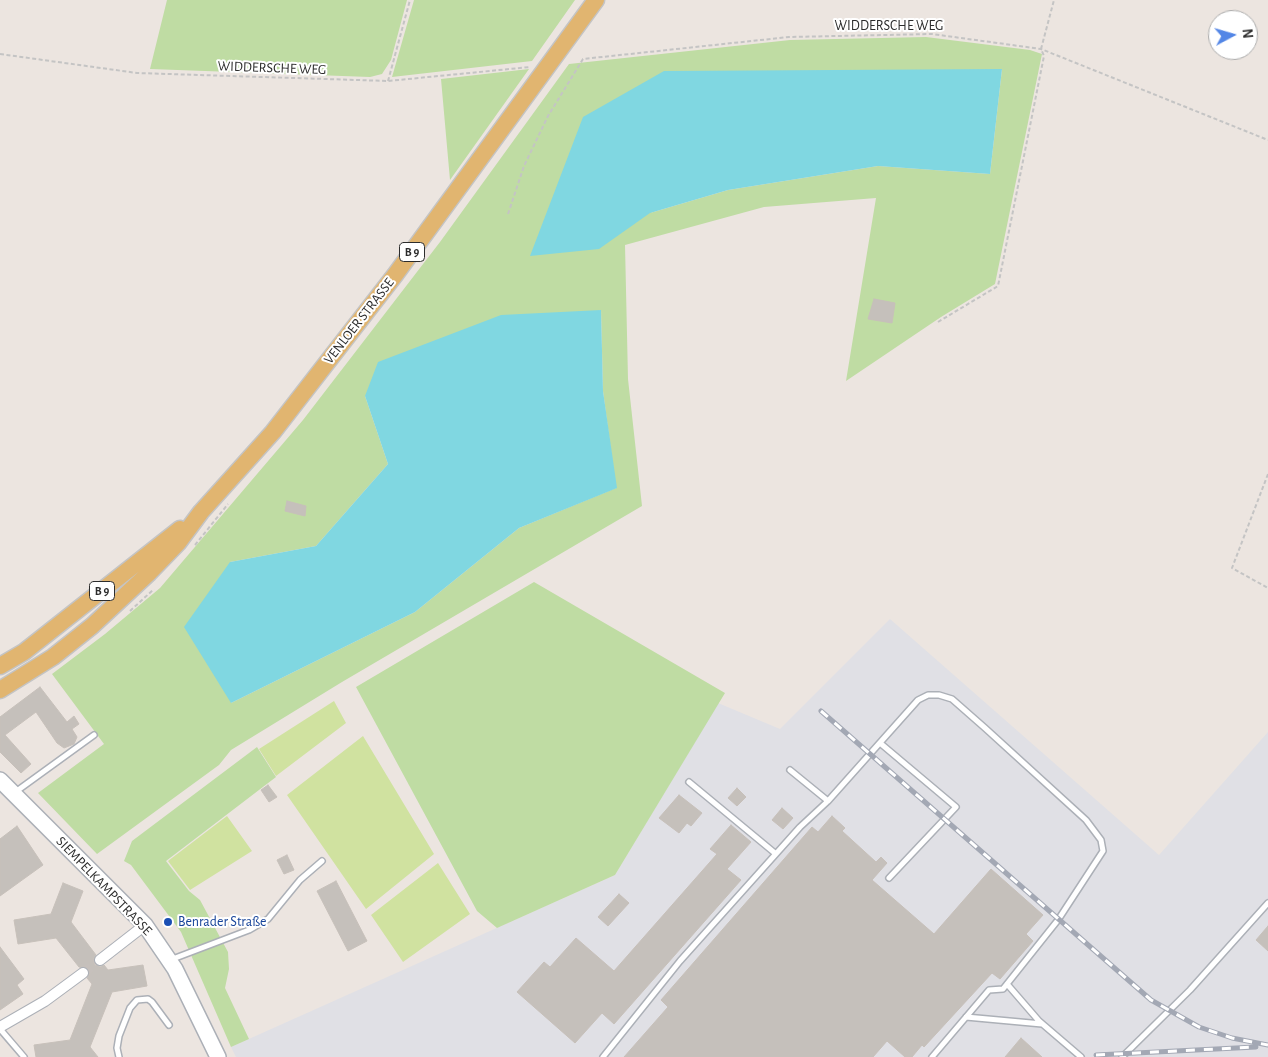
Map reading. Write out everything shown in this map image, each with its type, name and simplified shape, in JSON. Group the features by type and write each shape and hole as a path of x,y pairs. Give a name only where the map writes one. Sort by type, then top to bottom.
{"main road":[{"name":"VENLOER STRASSE","path":"0,690 53,657 92,626 178,543 201,512 273,432 395,275 544,68 596,0"},
{"name":"VENLOER STRASSE","path":"0,666 24,652 201,512"}],"street":[{"name":"SIEMPELKAMPSTRASSE","path":"0,780 145,924 170,960 218,1057"},
{"path":"100,960 145,924"},
{"path":"0,1028 45,1001 83,973"}],"lane":[{"path":"603,1057 680,961 800,827 828,801 918,700 928,694 952,699 1096,830 1103,852 1058,920 1003,989 989,990 932,1057"},
{"path":"14,794 94,735"},
{"path":"880,743 956,807 889,878"},
{"path":"790,770 828,801"},
{"path":"689,782 776,854"},
{"path":"170,960 249,930 268,919 300,880 322,861"},
{"path":"1122,1057 1190,990 1268,903"},
{"path":"1007,984 1042,1024 1081,1057"},
{"path":"119,1057 117,1048 119,1036 130,1008 137,1000 148,999 170,1025"},
{"path":"966,1017 1042,1024"},
{"path":"0,1028 24,1057"}],"path":[{"path":"388,81 410,0"},
{"path":"938,322 998,286 1044,56 1041,49 1054,0"},
{"name":"WIDDERSCHE WEG","path":"508,214 524,166 548,116 583,59 789,36 932,34 1041,49 1268,140"},
{"name":"WIDDERSCHE WEG","path":"0,54 137,73 388,81 525,67 544,68"},
{"path":"1268,474 1232,568 1268,588"}],"shaded area":[{"path":"890,619 1159,855 1268,732 1268,1057 236,1057 231,1047 615,875 718,703 780,729"}],"green space":[{"path":"167,0 407,0 391,60 382,74 370,77 150,69"},
{"path":"414,0 575,0 532,61 392,77"},
{"path":"926,37 1030,50 1042,54 995,284 941,317 846,381 876,198 764,207 625,245 628,379 642,506 342,682 231,750 219,765 97,854 38,793 104,744 52,674 105,634 160,588 303,420 440,242 569,64 790,40","holes":["1002,69 990,174 878,166 728,190 650,213","601,310 603,391 616,488 519,528 415,612 231,703 230,562 316,546 388,464 365,396"]},
{"path":"529,69 450,180 441,79"},
{"path":"534,582 725,693 615,875 497,928 477,911 356,687"},
{"path":"334,701 346,723 276,776 259,749"},
{"path":"363,736 434,854 366,909 287,795"},
{"path":"257,747 276,777 166,861 189,891 200,900 228,952 229,969 225,988 249,1039 231,1047 181,932 131,865 124,861 132,841"},
{"path":"227,816 252,851 190,890 168,861"},
{"path":"438,863 470,914 403,962 371,915"}],"water":[{"path":"1002,69 990,174 878,166 728,190 650,213 599,249 530,256 583,117 664,71"},
{"path":"601,310 603,391 617,488 519,528 415,612 231,703 184,627 230,562 316,546 388,464 365,396 378,362 501,315"}],"building":[{"path":"874,299 895,303 892,323 868,319"},
{"path":"287,501 306,506 305,516 285,511"},
{"path":"40,687 67,722 74,716 79,724 72,729 77,737 74,744 64,748 57,743 36,712 5,735 31,764 21,773 0,752 0,717"},
{"path":"268,785 277,797 269,802 261,790"},
{"path":"737,788 746,797 737,806 728,798"},
{"path":"679,795 702,813 691,826 687,823 679,833 659,818"},
{"path":"782,808 793,818 783,829 772,820"},
{"path":"832,816 845,828 842,831 876,862 881,857 887,863 872,880 934,934 991,869 1043,915 1026,934 1033,941 1000,979 992,973 924,1047 922,1045 912,1057 905,1057 887,1041 873,1057 624,1057 668,1007 661,1000 812,827 818,832"},
{"path":"731,825 751,842 727,869 741,880 614,1024 602,1013 575,1043 517,992 544,962 550,967 576,938 614,971 717,854 710,849"},
{"path":"17,826 43,865 0,896 0,839"},
{"path":"287,855 294,870 284,874 277,860"},
{"path":"336,881 367,941 348,951 317,891"},
{"path":"63,883 83,891 71,922 96,955 93,960 95,965 100,967 104,965 108,970 143,965 147,986 112,992 90,1047 98,1057 36,1057 34,1045 70,1040 92,984 87,978 90,973 88,969 79,967 56,938 18,944 14,920 51,914"},
{"path":"619,894 629,903 608,926 598,917"},
{"path":"1268,926 1268,951 1256,940"},
{"path":"0,947 24,979 17,985 23,994 0,1010"},
{"path":"1021,1038 1042,1057 1005,1057"}],"tunnel":[{"path":"83,973 100,960"}],"railway":[{"path":"821,711 1151,1000 1199,1027 1232,1038 1268,1045"},
{"path":"1096,1055 1256,1047"}],"place":[{"name":"Benrader Straße","path":"168,922"}]}
